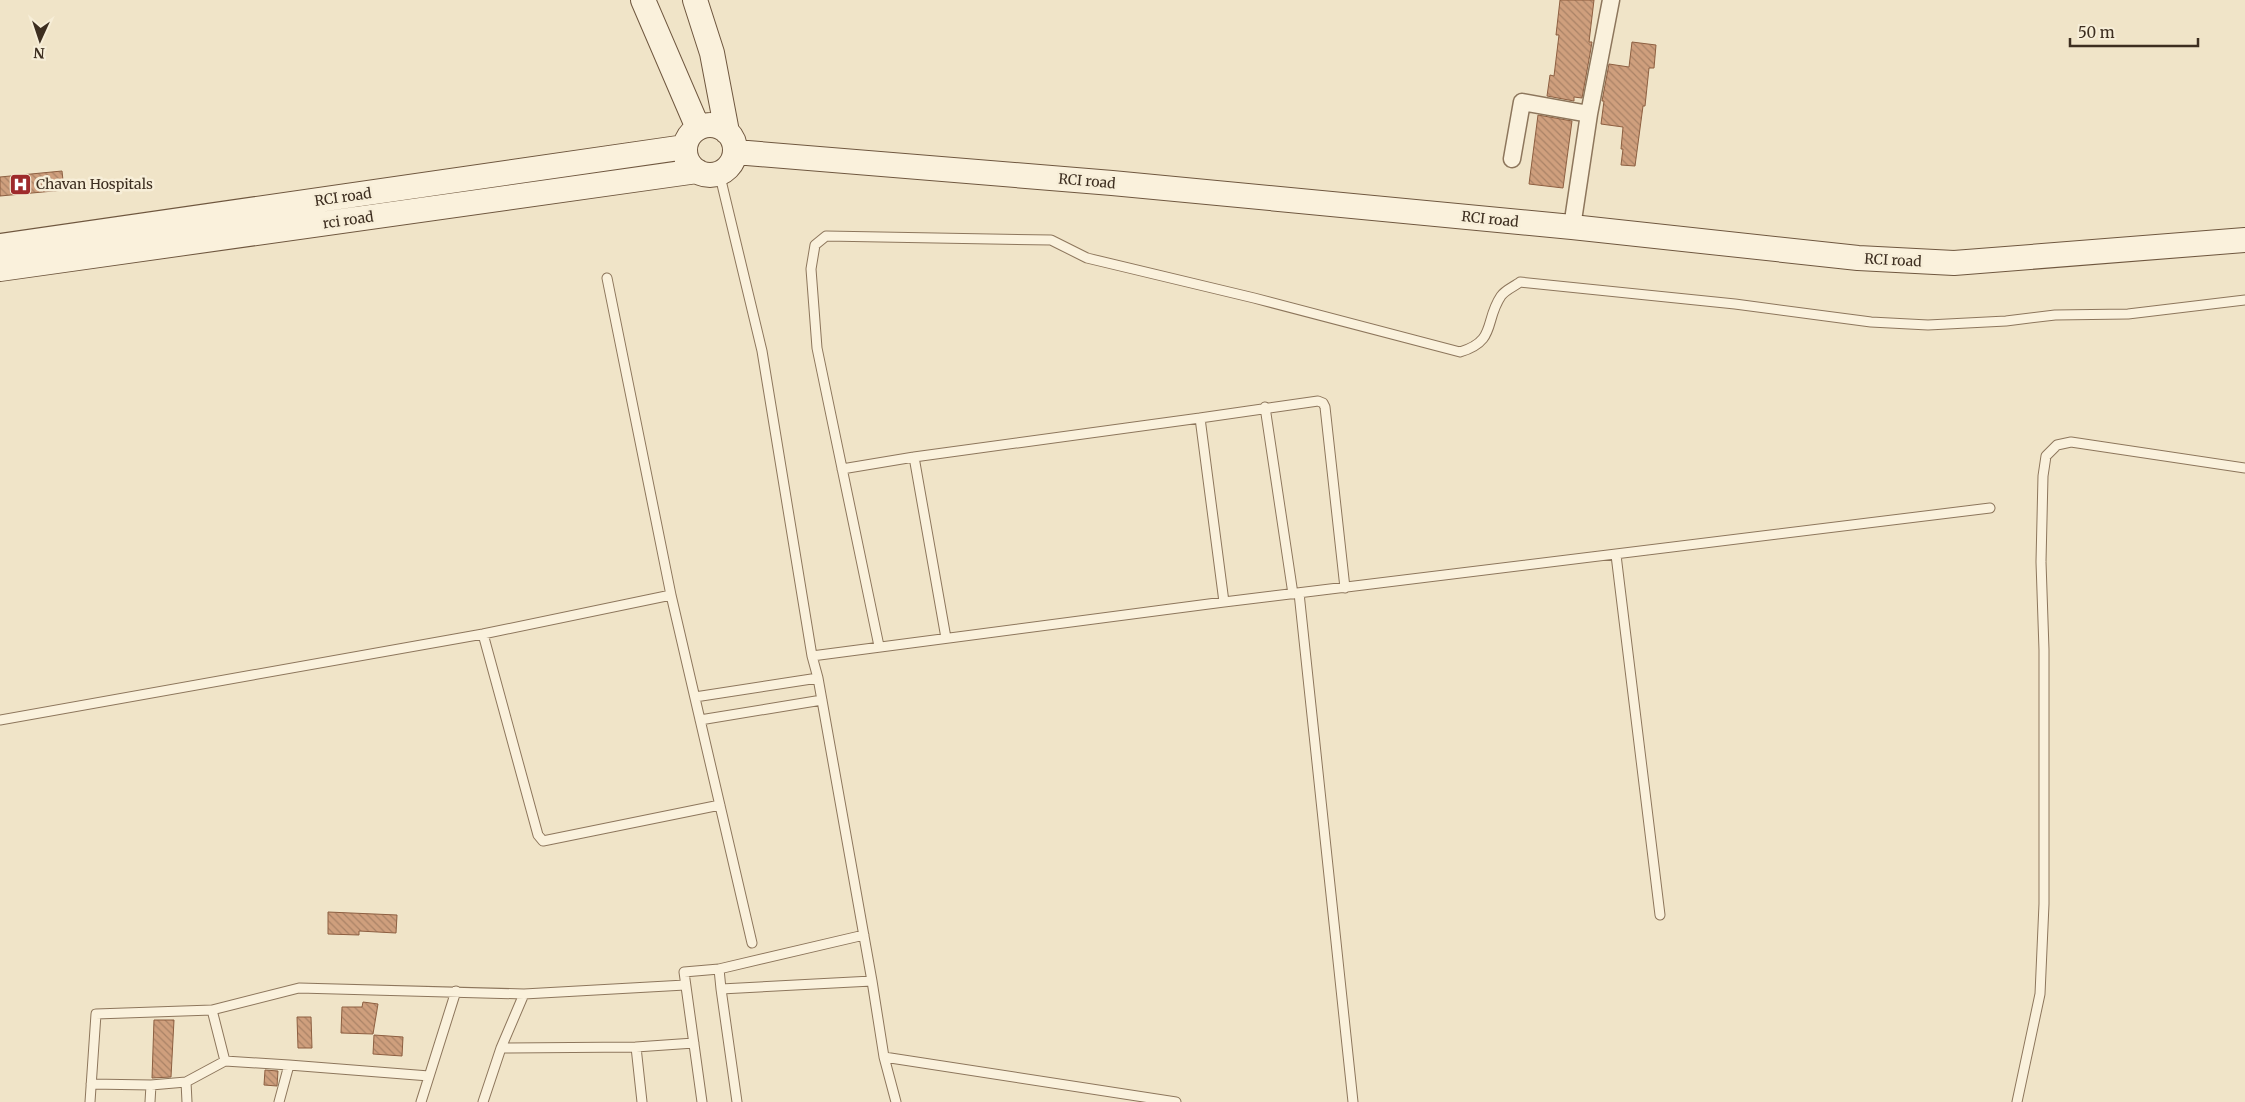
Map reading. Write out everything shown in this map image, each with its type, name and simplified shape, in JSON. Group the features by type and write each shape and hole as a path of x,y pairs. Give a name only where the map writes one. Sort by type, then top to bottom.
{"main road":[{"path":"643,0 691,138 686,156 708,172 731,162 731,142 712,53 695,0"},
{"path":"691,138 714,125 731,142"},
{"name":"RCI road","path":"0,246 691,138"},
{"name":"RCI road","path":"731,142 1572,227 1858,258 1954,264 2245,240"},
{"name":"rci road","path":"0,269 708,172"}],"street":[{"path":"1572,227 1589,114 1611,0"},
{"path":"1512,159 1522,102 1589,114"}],"lane":[{"path":"708,172 762,351 812,656 822,700 884,1057 896,1102"},
{"path":"879,646 817,348 811,269 815,245 826,236 1051,240 1087,258 1254,298 1460,352 1472,348 1484,339 1502,295 1520,282 1735,304 1871,322 1928,325 2006,321 2055,315 2128,314 2245,300"},
{"path":"607,278 671,595 752,943"},
{"path":"842,469 914,457 1318,401 1323,403 1325,407 1345,588"},
{"path":"1265,408 1296,594 1353,1102"},
{"path":"1200,418 1224,602"},
{"path":"2017,1102 2040,994 2044,904 2044,650 2041,562 2043,476 2046,456 2057,445 2071,442 2245,468"},
{"path":"914,457 946,638"},
{"path":"812,656 1224,602 1990,508"},
{"path":"1616,555 1660,915"},
{"path":"0,720 483,634 671,595"},
{"path":"483,634 538,835 543,840 720,805"},
{"path":"695,697 818,678"},
{"path":"700,720 822,700"},
{"path":"702,1102 684,972 719,969 864,934"},
{"path":"719,969 737,1102"},
{"path":"721,989 872,981"},
{"path":"90,1102 96,1014 212,1010 298,988 524,994 685,985"},
{"path":"420,1102 456,992"},
{"path":"483,1102 501,1048 524,994"},
{"path":"212,1010 225,1062"},
{"path":"501,1048 636,1047 694,1043"},
{"path":"636,1047 640,1102"},
{"path":"884,1057 1176,1102"},
{"path":"91,1084 151,1085 186,1082 225,1062 430,1076"},
{"path":"279,1102 289,1065"},
{"path":"186,1082 187,1102"},
{"path":"150,1102 151,1085"}],"building":[{"path":"1560,0 1594,0 1589,42 1592,42 1582,98 1574,97 1574,101 1547,96 1550,75 1554,76 1559,35 1556,35"},
{"path":"1632,42 1656,45 1654,68 1649,68 1635,166 1621,165 1623,127 1601,124 1604,101 1602,101 1609,64 1629,67"},
{"path":"1538,115 1572,121 1563,188 1529,184"},
{"path":"62,171 64,190 0,196 0,177"},
{"path":"328,912 397,915 396,933 359,931 359,935 328,934"},
{"path":"363,1002 378,1004 373,1034 341,1033 342,1007 362,1007"},
{"path":"297,1017 311,1017 312,1048 298,1048"},
{"path":"154,1020 174,1020 171,1077 152,1078"},
{"path":"374,1035 403,1037 402,1056 373,1054"},
{"path":"265,1070 278,1071 277,1086 264,1085"}],"place":[{"name":"Chavan Hospitals","path":"20,184"}]}
